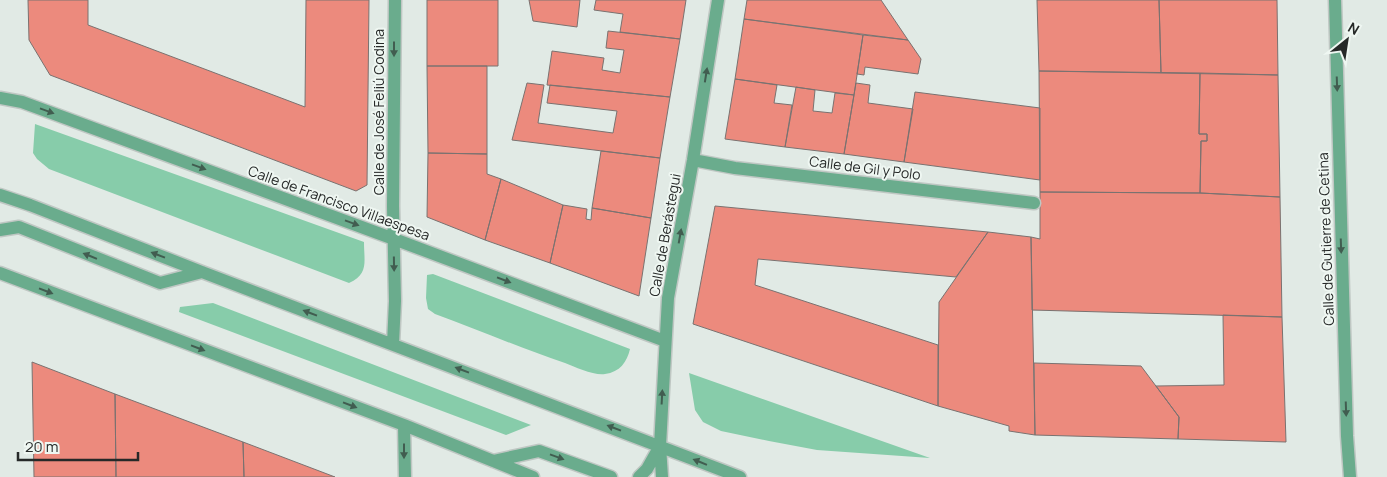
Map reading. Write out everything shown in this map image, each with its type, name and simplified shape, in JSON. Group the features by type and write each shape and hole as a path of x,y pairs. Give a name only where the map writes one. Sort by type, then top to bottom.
{"street":[{"name":"Calle de José Feliú Codina","path":"393,344 395,301 395,0"},
{"name":"Calle de Berástegui","path":"662,477 660,446 668,298 694,160 718,0"},
{"name":"Calle de Gutierre de Cetina","path":"1335,0 1346,426 1350,477"},
{"name":"Calle de Francisco Villaespesa","path":"0,98 22,102 665,341"},
{"name":"Calle de Gil y Polo","path":"694,160 744,169 1034,203"},
{"path":"0,195 740,477"},
{"path":"0,230 19,227 160,283 202,272"},
{"path":"0,273 404,425 533,477"},
{"path":"404,425 405,477"},
{"path":"638,477 647,469 660,446"},
{"path":"493,461 539,451 611,477"}],"green space":[{"path":"35,124 364,242 365,261 363,271 360,276 349,283 49,169 33,153"},
{"path":"433,274 630,349 627,358 619,369 610,373 596,374 435,314 428,309 426,298 427,275"},
{"path":"213,303 531,425 506,435 179,312 180,307"},
{"path":"689,373 930,458 817,450 721,431 703,422 695,410"}],"building":[{"path":"28,0 88,0 88,25 305,107 306,0 369,0 367,185 356,191 50,75 29,40"},
{"path":"427,0 498,0 498,66 427,66"},
{"path":"529,0 580,0 577,27 533,21"},
{"path":"596,0 686,0 680,39 620,32 623,14 594,10"},
{"path":"747,0 881,0 908,40 744,19"},
{"path":"1037,0 1159,0 1161,73 1039,71"},
{"path":"1159,0 1277,0 1278,75 1161,73"},
{"path":"744,19 863,35 854,95 735,79"},
{"path":"608,31 680,39 670,97 547,85 552,51 604,58 602,70 620,73 624,50 606,48"},
{"path":"863,35 908,40 921,59 918,74 865,67 864,75 857,74"},
{"path":"427,66 487,66 487,154 428,153"},
{"path":"1039,71 1200,73 1199,134 1207,134 1207,141 1201,141 1200,193 1040,192"},
{"path":"1200,73 1278,75 1280,197 1200,193 1201,141 1207,141 1207,134 1199,134"},
{"path":"735,79 777,85 774,103 792,105 785,147 725,139"},
{"path":"527,83 544,85 538,123 613,133 617,111 547,103 550,85 670,97 660,158 512,140"},
{"path":"856,83 870,85 868,103 913,109 904,162 844,154"},
{"path":"796,87 815,90 813,111 832,113 835,93 854,95 844,154 785,147"},
{"path":"915,92 1040,108 1040,180 904,162"},
{"path":"601,151 660,158 651,218 592,208"},
{"path":"428,153 487,154 487,174 501,179 485,240 427,217"},
{"path":"501,179 563,205 550,263 485,240"},
{"path":"1040,192 1200,193 1280,197 1282,317 1032,310 1031,237 1040,239"},
{"path":"563,205 587,209 586,219 591,220 592,208 651,218 639,296 550,263"},
{"path":"715,206 988,232 956,277 758,259 755,285 938,345 938,406 693,324"},
{"path":"988,232 1031,237 1035,435 1009,431 1009,426 938,406 939,302"},
{"path":"1223,315 1282,317 1286,442 1178,439 1179,417 1156,386 1224,385"},
{"path":"32,362 115,394 116,477 34,477"},
{"path":"1034,363 1141,366 1179,417 1178,439 1035,435"},
{"path":"115,394 243,442 244,477 116,477"},
{"path":"243,442 335,477 244,477"}]}
